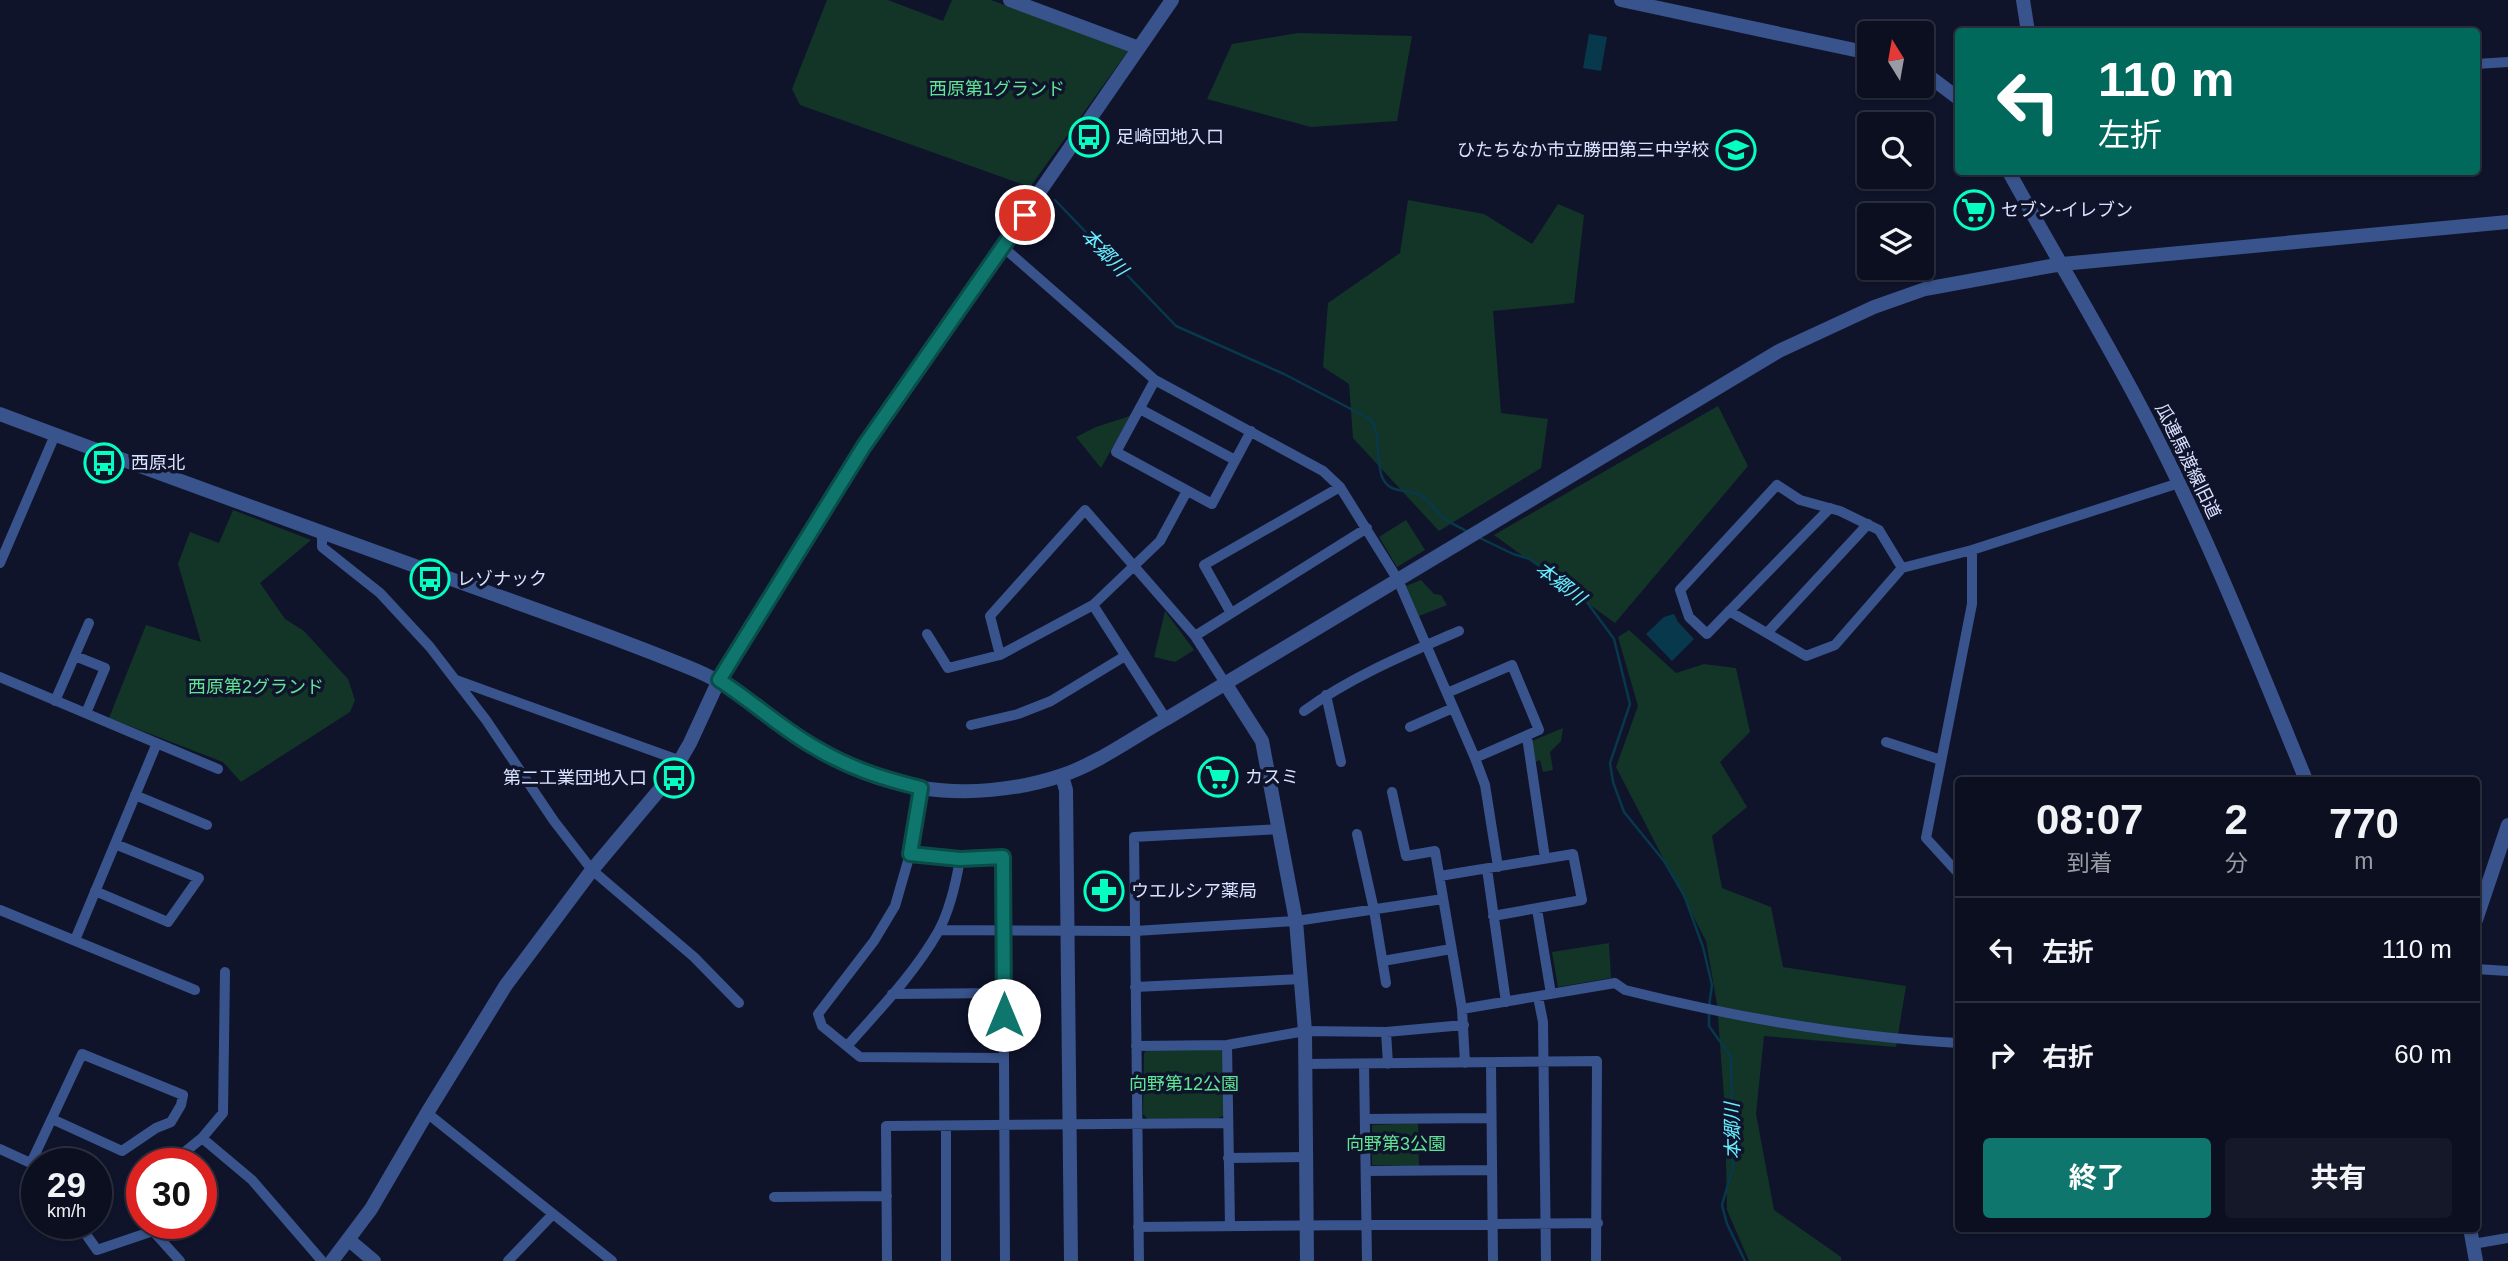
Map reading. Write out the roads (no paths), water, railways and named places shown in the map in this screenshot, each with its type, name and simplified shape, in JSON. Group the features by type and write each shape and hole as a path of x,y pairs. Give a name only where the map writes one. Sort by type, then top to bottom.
{"street":[{"path":"1010,0 1139,48"},
{"path":"332,1261 372,1209 506,985 592,870 681,761 719,680 864,446 1172,0"},
{"path":"1621,0 1857,50"},
{"path":"2023,0 2027,28"},
{"path":"2480,64 2508,62"},
{"path":"1934,80 1955,97"},
{"name":"瓜連馬渡線旧道","path":"2011,175 2146,417 2179,483 2225,585 2305,777"},
{"path":"0,414 595,631 719,680 813,747 851,767 883,779 921,788 960,791 1010,787 1062,776 1166,719 1779,351 1874,307 1926,289 2062,264 2508,222"},
{"path":"1003,247 1155,380 1323,471 1340,487 1398,580 1485,785 1493,916 1506,1002"},
{"path":"1155,380 1116,452 1187,491 1212,503 1251,431"},
{"path":"1140,409 1236,460"},
{"path":"0,563 55,435"},
{"path":"1729,611 1806,656 1835,645 1902,568 1972,550 2179,483"},
{"path":"1830,508 1707,634 1689,617 1680,590 1777,485 1800,500 1830,508 1879,530 1902,568"},
{"path":"1231,613 1205,565 1340,487"},
{"path":"928,634 947,668 1000,655 1093,605 1160,541 1187,491"},
{"path":"1000,655 990,617 1085,510 1195,636 1262,741 1296,921 1302,979 1307,1261"},
{"path":"1767,634 1868,524"},
{"path":"1195,636 1367,528"},
{"path":"322,532 322,547 380,593 456,680 490,725 554,821 592,870 694,957 739,1003"},
{"path":"1955,870 1926,838 1972,604 1972,550"},
{"path":"1093,605 1166,719"},
{"path":"55,701 89,623"},
{"path":"1304,711 1326,695 1459,631"},
{"path":"75,656 105,668 86,713"},
{"path":"971,724 1018,714 1051,701 1125,656"},
{"path":"1447,693 1512,664 1539,730 1475,758"},
{"path":"0,677 218,769"},
{"path":"456,680 681,761"},
{"path":"1326,695 1340,762"},
{"path":"1409,727 1453,708"},
{"path":"1527,737 1545,859"},
{"path":"1886,742 1941,760"},
{"path":"75,940 157,743"},
{"path":"1062,776 1066,790 1069,931 1071,1261"},
{"path":"921,788 910,854 895,906 874,940 818,1014 822,1026 860,1057 1004,1058"},
{"path":"1392,792 1406,856 1435,850 1462,1009 1465,1063"},
{"path":"135,795 207,825"},
{"path":"2480,908 2508,825"},
{"path":"1139,1261 1134,837 1279,829"},
{"path":"1357,834 1384,961 1386,983"},
{"path":"95,891 168,922 199,878 115,844"},
{"path":"910,854 960,859 1003,857 1005,1261"},
{"path":"1440,876 1573,854 1582,900 1493,916"},
{"path":"847,1046 892,994 939,930 955,885 960,859"},
{"path":"939,930 1135,931 1296,921 1443,899"},
{"path":"1537,909 1551,994"},
{"path":"0,910 195,990"},
{"path":"1384,961 1451,949"},
{"path":"2480,969 2508,971"},
{"path":"190,1148 223,1113 225,972"},
{"path":"1135,987 1302,979"},
{"path":"1462,1009 1615,983 1625,990 1710,1011 1908,1040 1955,1043"},
{"path":"892,994 1004,993"},
{"path":"1538,997 1543,1022 1546,1261"},
{"path":"1136,1046 1227,1045 1305,1031 1386,1032 1464,1025"},
{"path":"1386,1032 1388,1064"},
{"path":"1227,1045 1230,1226"},
{"path":"41,1148 52,1119 82,1054 183,1095 181,1105 171,1122 156,1128 122,1151 52,1119"},
{"path":"1305,1065 1597,1062 1596,1261"},
{"path":"1491,1063 1493,1261"},
{"path":"1364,1065 1367,1261"},
{"path":"427,1113 605,1259"},
{"path":"1365,1119 1491,1118"},
{"path":"887,1261 886,1126 1227,1123"},
{"path":"946,1126 946,1261"},
{"path":"202,1138 252,1180 322,1261"},
{"path":"0,1149 21,1159"},
{"path":"1228,1157 1306,1157"},
{"path":"1366,1171 1491,1170"},
{"path":"774,1197 887,1196"},
{"path":"508,1261 553,1214"},
{"path":"1138,1227 1598,1223"},
{"path":"89,1261 97,1250 153,1231 180,1261"},
{"path":"2471,1232 2476,1261"},
{"path":"2473,1244 2508,1238"},
{"path":"89,1239 97,1250"},
{"path":"349,1240 374,1261"}],"water":[{"path":"1589,34 1607,37 1601,71 1583,68"},
{"path":"1674,614 1694,639 1672,661 1646,634 1664,617"}],"waterway":[{"name":"本郷川","path":"1055,200 1176,326 1284,374 1370,419 1376,430 1380,470 1388,486 1419,495 1447,520 1468,532"},
{"name":"本郷川","path":"1480,538 1530,559 1581,594 1614,639 1630,704 1610,763 1613,782 1624,812 1664,861 1684,895 1703,947 1712,985 1709,1006"},
{"name":"本郷川","path":"1709,1013 1709,1026 1731,1057 1733,1167 1722,1205 1727,1224 1745,1261"}],"place":[{"name":"足崎団地入口","path":"1089,137"},
{"name":"ひたちなか市立勝田第三中学校","path":"1736,150"},
{"name":"セブン-イレブン","path":"1974,210"},
{"name":"西原北","path":"104,463"},
{"name":"レゾナック","path":"430,579"},
{"name":"カスミ","path":"1218,777"},
{"name":"第二工業団地入口","path":"674,778"},
{"name":"ウエルシア薬局","path":"1104,891"}],"park label":[{"name":"西原第1グランド","path":"997,89"},
{"name":"西原第2グランド","path":"256,687"},
{"name":"向野第12公園","path":"1184,1084"},
{"name":"向野第3公園","path":"1396,1144"}]}
